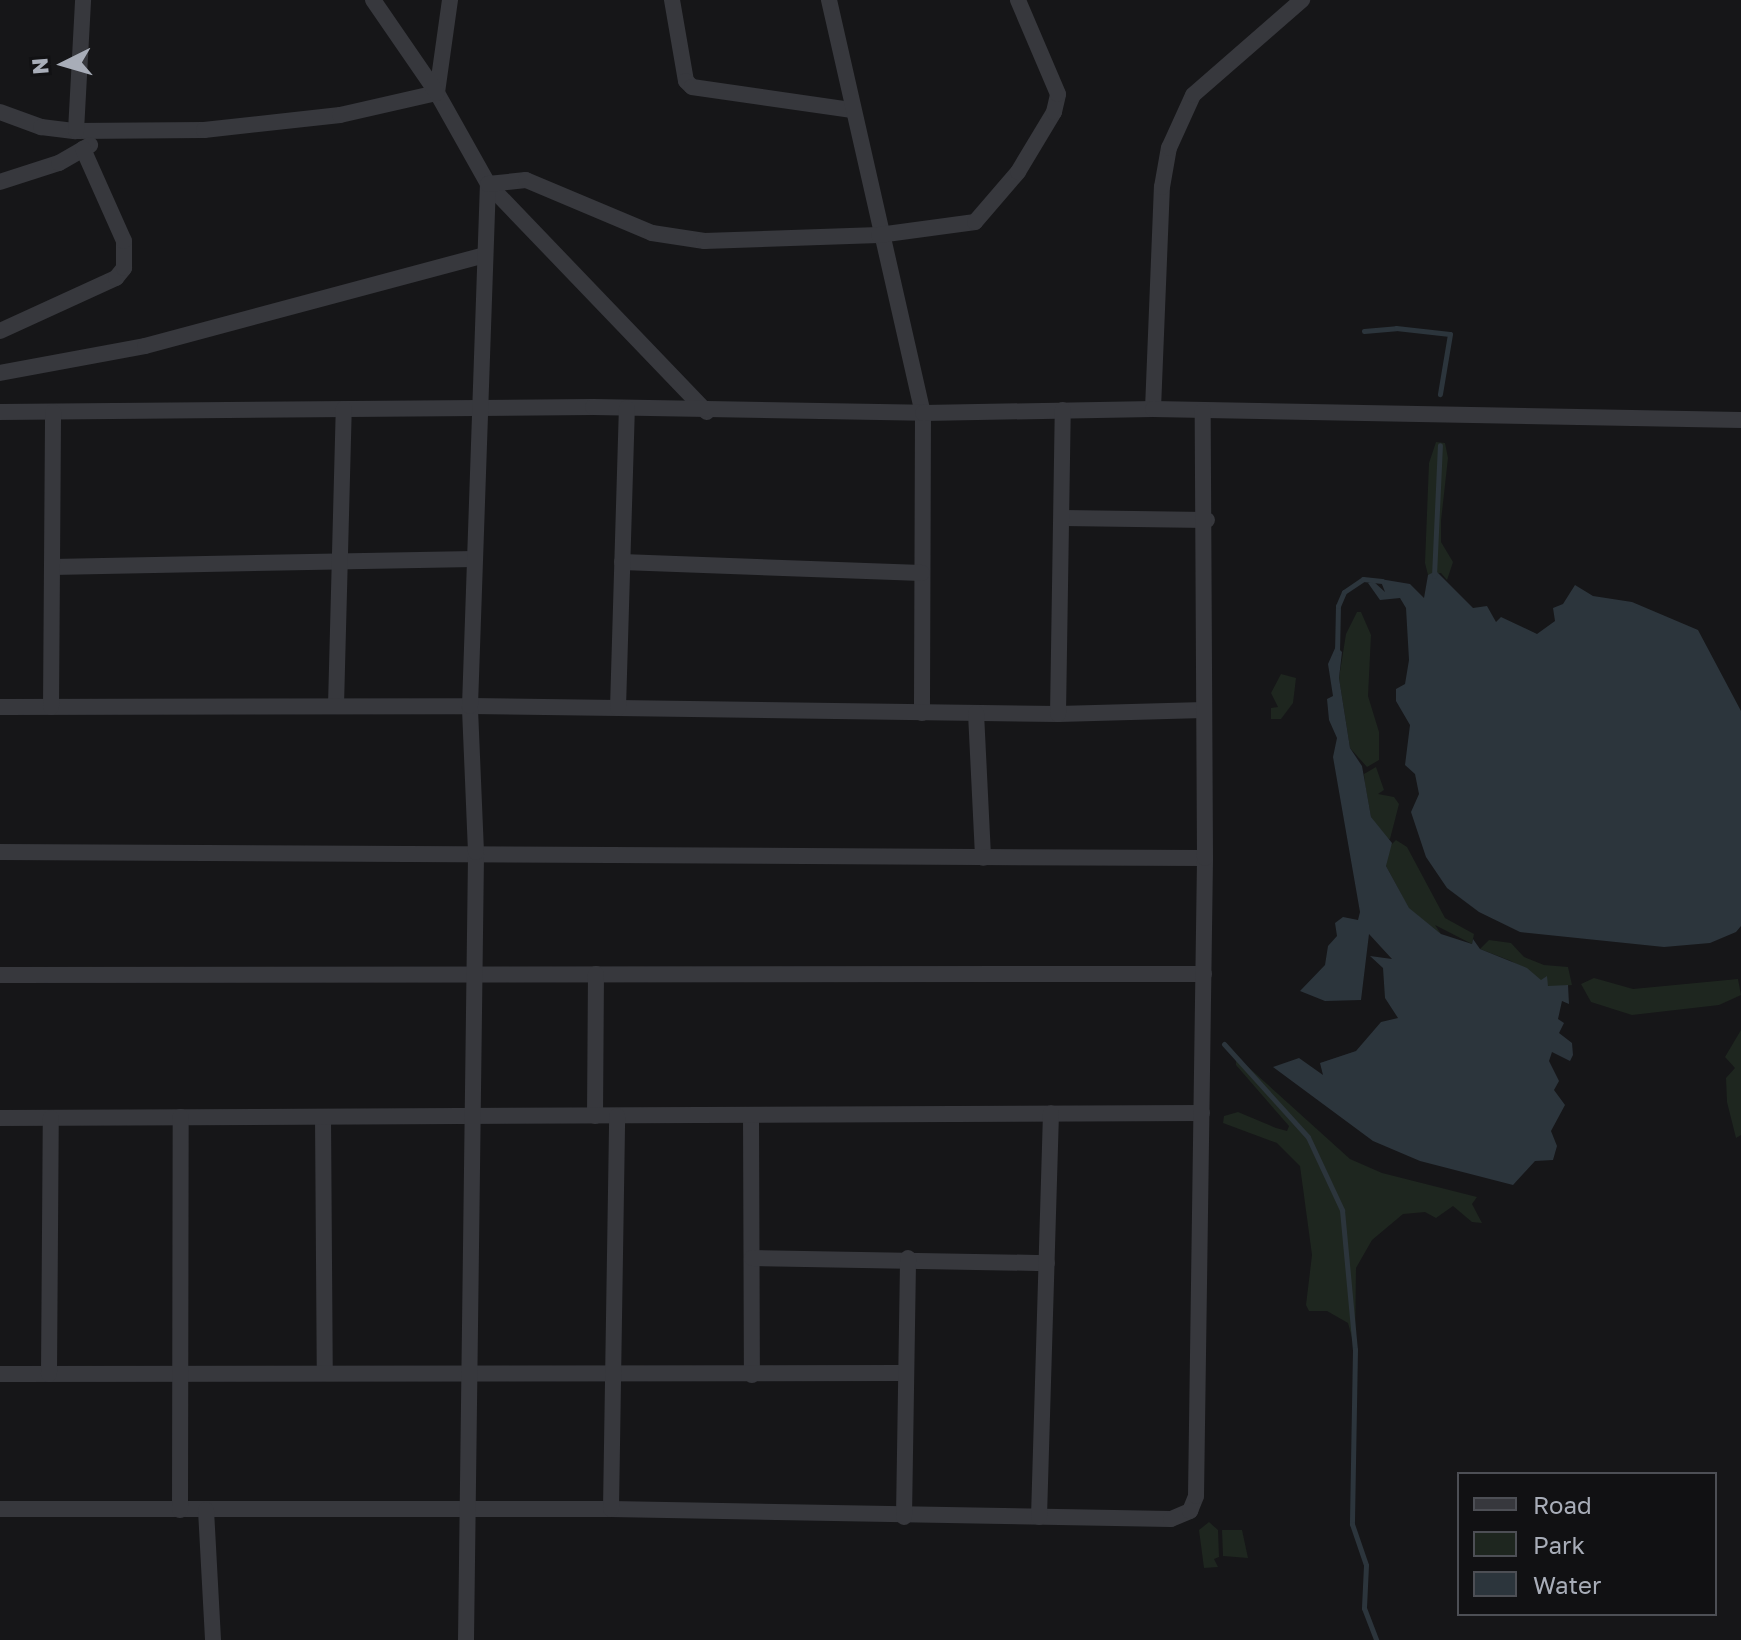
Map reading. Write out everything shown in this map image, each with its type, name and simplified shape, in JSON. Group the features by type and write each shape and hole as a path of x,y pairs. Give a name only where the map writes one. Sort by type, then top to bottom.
{"street":[{"path":"76,131 83,0"},
{"path":"373,0 437,93 488,184 707,412"},
{"path":"437,93 450,0"},
{"path":"672,0 686,81 692,87 852,110"},
{"path":"829,0 879,235 923,413 922,713"},
{"path":"488,184 526,180 652,233 680,239 762,243 879,235 975,222 1018,172 1054,112 1058,94 1018,0"},
{"path":"1153,409 1162,187 1174,135 1193,95 1302,0"},
{"path":"0,112 41,127 111,133 340,115 437,93"},
{"path":"0,182 83,149 111,133"},
{"path":"0,331 116,278 124,268 124,241 83,149"},
{"path":"466,1640 472,1374 476,852 470,706 488,184"},
{"path":"0,373 145,346 484,255"},
{"path":"618,708 627,408"},
{"path":"0,412 627,408 707,412 923,413 1153,409 1741,420"},
{"path":"336,706 344,409"},
{"path":"1058,714 1063,410"},
{"path":"0,1509 611,1509 904,1517 1171,1519 1190,1511 1196,1496 1204,974 1207,520 1203,411"},
{"path":"51,707 53,412"},
{"path":"1063,518 1207,520"},
{"path":"52,567 474,559"},
{"path":"622,562 922,573"},
{"path":"0,707 470,706 1058,714 1204,710"},
{"path":"976,713 983,858"},
{"path":"0,852 1205,858"},
{"path":"595,1116 596,974"},
{"path":"0,975 1204,974"},
{"path":"1039,1517 1051,1113"},
{"path":"0,1118 1202,1113"},
{"path":"751,1115 752,1375"},
{"path":"611,1509 617,1116"},
{"path":"180,1510 181,1117"},
{"path":"323,1117 325,1372"},
{"path":"49,1374 51,1118"},
{"path":"752,1258 908,1258 1047,1263"},
{"path":"904,1517 908,1258"},
{"path":"0,1374 904,1373"},
{"path":"206,1510 213,1640"}],"green space":[{"path":"1436,442 1445,443 1448,458 1441,521 1441,542 1453,562 1447,580 1441,573 1428,575 1425,563 1429,463"},
{"path":"1357,612 1361,612 1371,635 1368,696 1379,732 1379,760 1367,767 1350,748 1339,678 1346,634"},
{"path":"1281,674 1296,678 1293,703 1281,719 1271,719 1271,708 1278,707 1271,693"},
{"path":"1376,767 1384,790 1378,794 1394,797 1399,804 1390,839 1383,838 1371,817 1364,774"},
{"path":"1396,840 1407,847 1445,918 1474,934 1472,944 1435,925 1441,934 1409,909 1386,866 1387,849"},
{"path":"1489,940 1511,943 1524,957 1544,965 1568,967 1572,985 1550,987 1511,961 1480,949"},
{"path":"1594,978 1633,989 1738,979 1741,995 1719,1005 1632,1015 1591,1002 1581,984"},
{"path":"1741,1030 1741,1135 1736,1138 1727,1102 1726,1078 1735,1068 1725,1057"},
{"path":"1236,1056 1350,1159 1382,1173 1477,1197 1472,1204 1482,1223 1472,1222 1453,1206 1436,1218 1425,1212 1403,1214 1372,1240 1356,1268 1355,1349 1348,1323 1327,1311 1309,1311 1306,1305 1312,1255 1300,1166 1277,1143 1223,1123 1224,1116 1238,1112 1276,1128 1287,1131 1289,1126 1236,1065"},
{"path":"1209,1522 1218,1530 1219,1557 1214,1559 1218,1567 1204,1568 1199,1530"},
{"path":"1222,1530 1242,1530 1248,1558 1223,1556"}],"water":[{"path":"1436,571 1473,608 1487,606 1496,622 1501,617 1537,634 1555,621 1553,608 1563,604 1575,585 1593,596 1632,602 1698,630 1741,711 1741,926 1736,932 1710,943 1664,947 1520,932 1479,912 1447,888 1426,857 1411,812 1419,794 1415,774 1405,765 1410,725 1396,701 1396,689 1405,684 1409,660 1406,608 1400,598 1380,600 1368,583 1373,581 1385,592 1380,579 1410,584 1424,598 1428,575"},
{"path":"1336,646 1342,652 1339,678 1350,748 1362,766 1371,817 1392,843 1386,866 1409,908 1441,934 1472,944 1473,939 1480,949 1527,968 1541,980 1547,976 1548,986 1568,985 1569,1004 1562,1001 1558,1019 1564,1023 1559,1033 1572,1043 1573,1055 1570,1061 1552,1052 1549,1061 1559,1081 1554,1090 1565,1105 1551,1131 1557,1146 1553,1160 1535,1161 1513,1185 1420,1161 1373,1141 1273,1067 1299,1058 1323,1075 1320,1063 1356,1051 1381,1022 1398,1018 1385,998 1383,968 1370,956 1392,959 1369,934 1361,1000 1325,1001 1300,991 1325,965 1328,946 1337,936 1335,923 1343,917 1358,920 1360,912 1333,757 1337,738 1329,720 1327,699 1333,696 1328,664"}],"waterway":[{"path":"1364,331 1396,328 1450,334 1440,394"},
{"path":"1434,576 1440,445"},
{"path":"1337,653 1338,606 1344,592 1363,579 1382,581"},
{"path":"1224,1044 1308,1137 1342,1210 1355,1349 1352,1524 1366,1565 1364,1608 1376,1640"}]}
